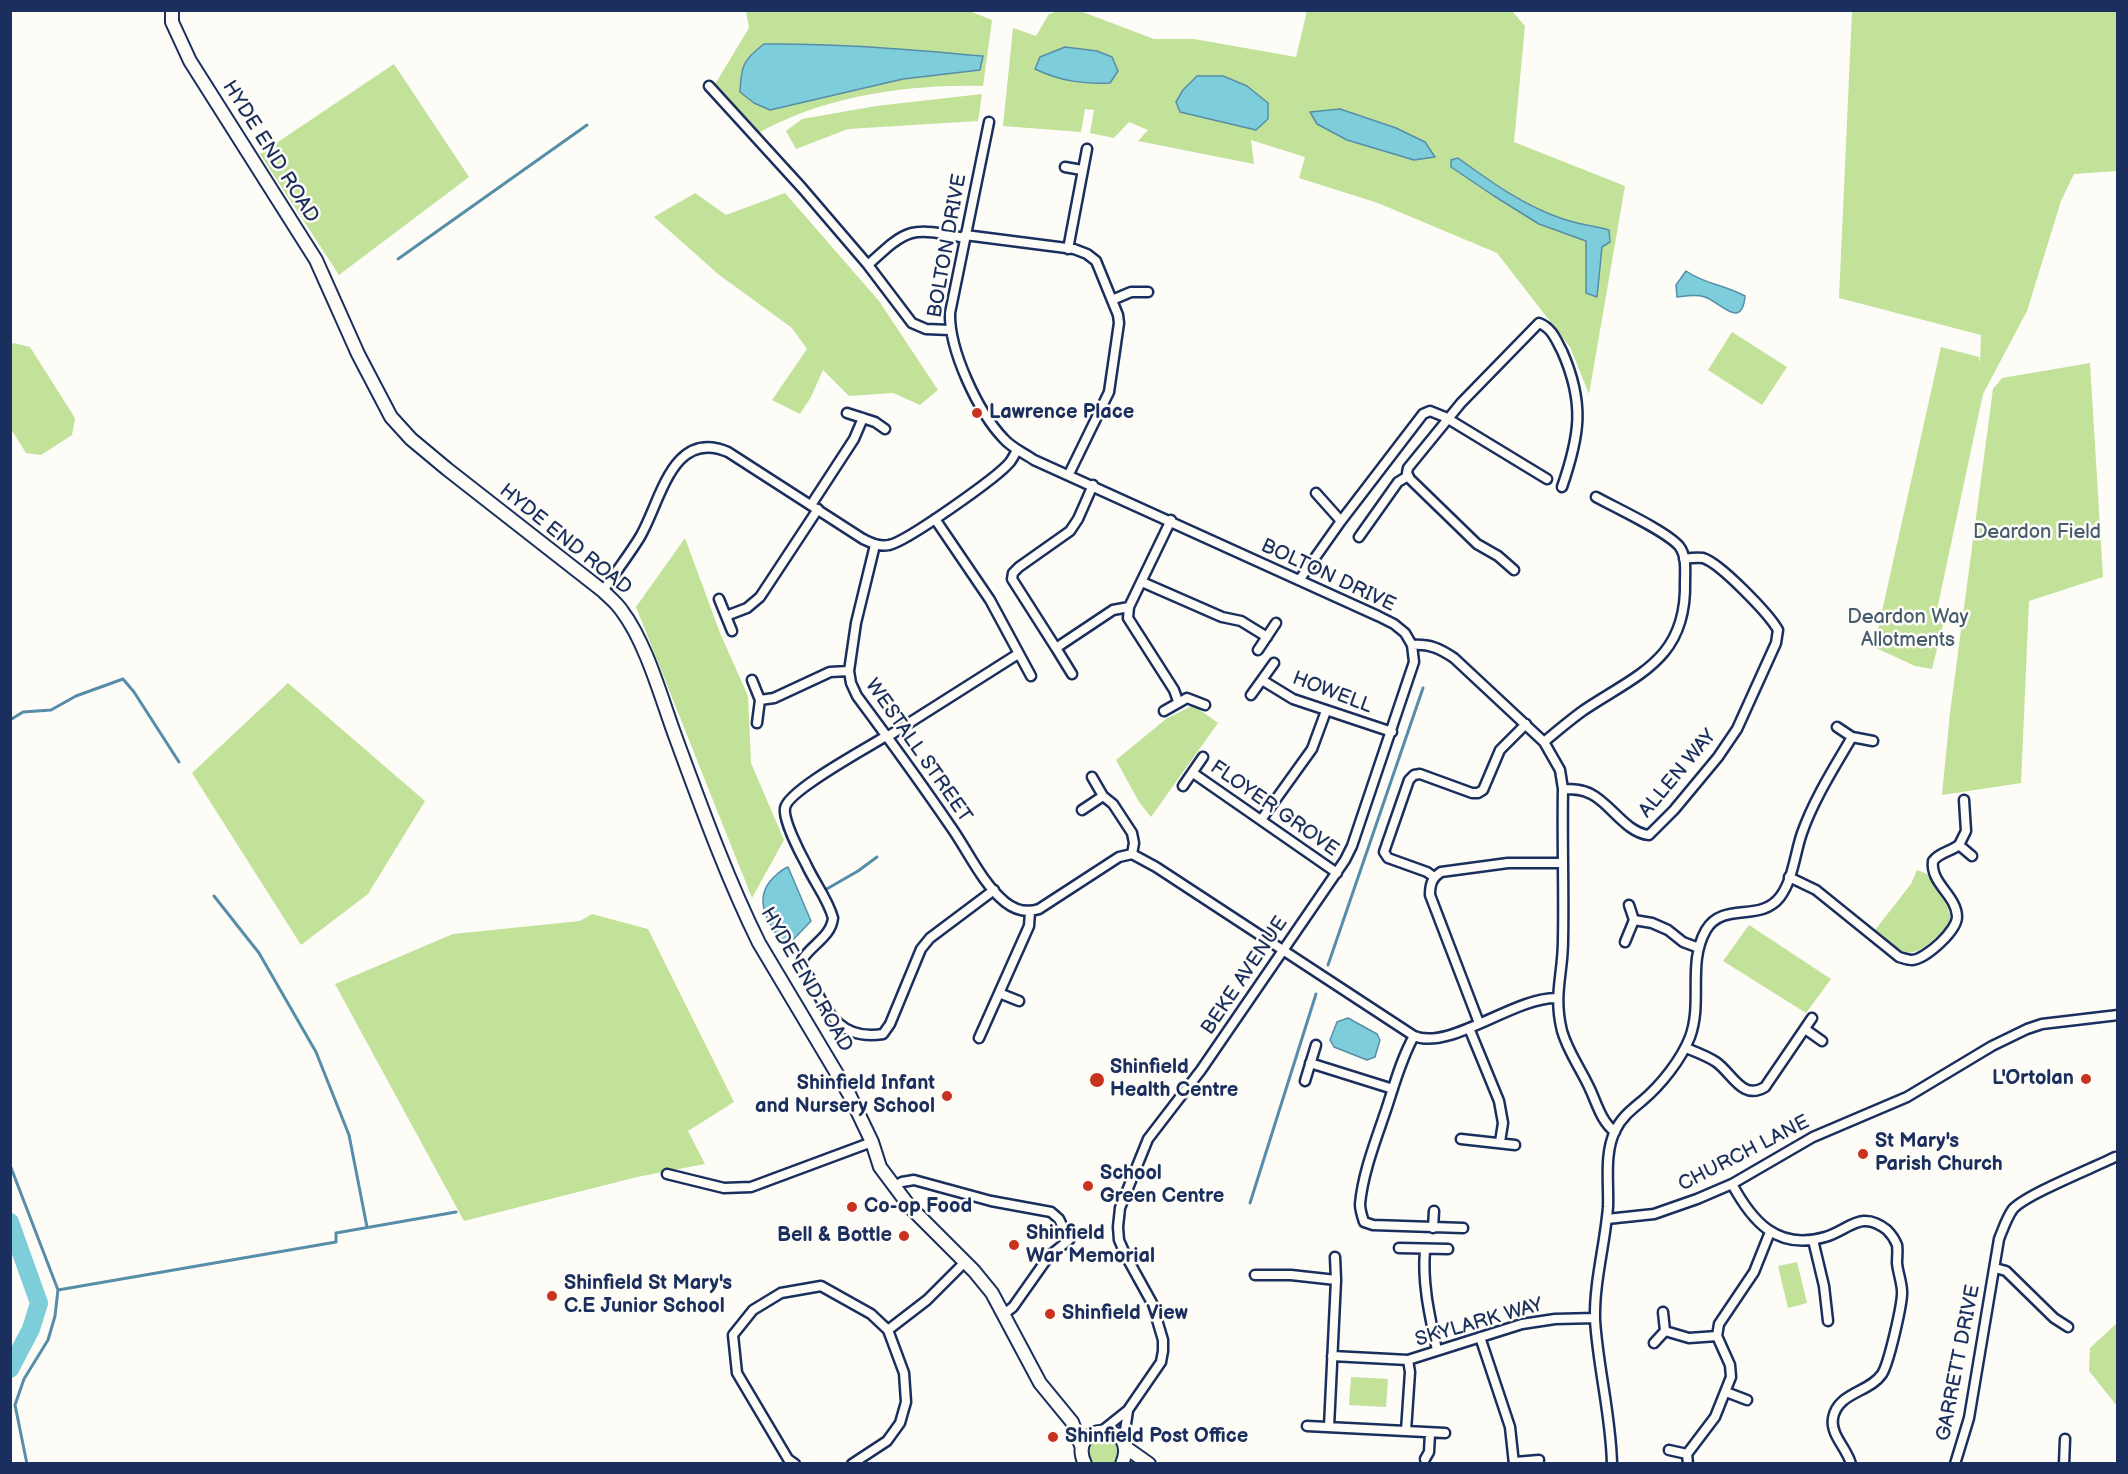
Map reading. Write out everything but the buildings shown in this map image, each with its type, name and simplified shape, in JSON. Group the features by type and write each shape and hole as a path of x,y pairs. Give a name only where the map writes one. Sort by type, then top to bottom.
{"main road":[{"name":"HYDE END ROAD","path":"172,10 172,21 190,61 315,260 353,344 391,417 411,439 603,591 621,609 637,636 704,813 759,944 830,1060 872,1142 880,1167 910,1207 965,1262 992,1293 1028,1364 1040,1383 1072,1422"},
{"path":"1072,1422 1083,1428 1117,1434 1124,1445 1149,1464"},
{"path":"1072,1422 1082,1448 1084,1463"},
{"path":"1082,1448 1084,1441 1099,1431"},
{"path":"1122,1464 1125,1455 1124,1445"}],"street":[{"path":"709,86 868,265 912,323 926,329 950,330"},
{"name":"BOLTON DRIVE","path":"989,122 950,313 950,330 973,392 1005,440 1017,450 1394,624 1405,633 1412,645"},
{"path":"1068,249 1087,149"},
{"path":"1065,167 1082,170"},
{"path":"868,265 898,238 911,231 927,231 1068,249 1087,254 1096,261 1119,323 1108,392 1069,474"},
{"path":"1112,300 1131,292 1148,292"},
{"path":"1514,570 1477,544 1408,476 1408,468 1448,419 1539,323 1543,324 1555,337 1572,374 1575,395 1577,430 1575,446 1562,487"},
{"path":"1300,579 1423,414 1430,411 1448,419 1547,479"},
{"path":"847,413 876,422 885,429"},
{"path":"726,616 747,608 760,597 815,507 854,439 863,418"},
{"path":"603,591 641,536 675,466 686,453 699,446 711,446 728,452 875,545 892,545 935,519 1003,468 1010,462 1017,450"},
{"path":"1359,537 1398,482 1408,476"},
{"path":"1072,674 1012,579 1013,573 1070,531 1093,485"},
{"path":"1316,493 1341,521"},
{"path":"1544,742 1582,711 1642,675 1663,655 1682,617 1685,588 1684,559 1679,546 1671,539 1596,497"},
{"path":"935,519 990,600 1031,676"},
{"path":"1171,520 1129,607 1128,618 1174,690 1178,701"},
{"name":"WESTALL STREET","path":"875,545 856,623 849,671 851,683 857,696 994,890 1005,902 1016,909 1030,912"},
{"name":"ALLEN WAY","path":"1563,789 1592,794 1619,819 1643,835 1649,835 1699,782 1737,729 1776,643 1778,630 1768,614 1712,562 1704,558 1684,559"},
{"path":"1142,582 1222,617 1241,621 1267,637"},
{"path":"719,599 732,631"},
{"path":"1056,648 1113,610 1129,607"},
{"path":"1258,650 1276,622"},
{"path":"1412,645 1426,644 1439,647 1454,657 1544,742 1560,770 1563,789 1563,942 1557,998 1563,1033 1571,1054 1604,1122 1614,1132"},
{"name":"BEKE AVENUE","path":"1128,1410 1161,1362 1163,1351 1152,1303 1119,1240 1119,1208 1148,1138 1206,1062 1337,873 1352,846 1414,662 1412,645"},
{"path":"994,890 930,938 921,949 890,1024 883,1034 866,1037 850,1032 835,1022 804,968 802,960 830,929 833,918 805,863 788,824 785,809 787,803 813,780 887,737 1018,654"},
{"name":"HOWELL","path":"1251,695 1274,663"},
{"path":"760,700 774,698 830,672 849,671"},
{"path":"753,680 760,700 756,723"},
{"name":"HOWELL","path":"1262,680 1293,699 1392,732"},
{"path":"1164,711 1178,701 1187,698 1204,705"},
{"path":"1261,820 1312,748 1320,732 1326,711"},
{"path":"1434,877 1427,872 1388,858 1384,852 1409,780 1414,775 1420,774 1478,794 1483,790 1500,750 1526,724"},
{"path":"1837,726 1852,737 1873,741"},
{"path":"1612,1464 1595,1318 1597,1286 1607,1219 1608,1160 1614,1132 1629,1111 1665,1077 1686,1047 1696,1015 1696,969 1699,948 1707,928 1724,914 1765,910 1780,898 1789,877 1802,832 1852,737"},
{"name":"FLOYER GROVE","path":"1183,786 1203,757"},
{"name":"FLOYER GROVE","path":"1193,772 1337,873"},
{"path":"1092,777 1103,796 1113,804 1132,833 1134,843 1132,854"},
{"path":"1082,810 1103,796"},
{"path":"1789,877 1816,890 1899,957 1910,960 1926,954 1953,932 1958,918 1956,910 1932,867 1933,861 1941,852 1954,849 1959,845 1966,831 1964,800"},
{"path":"1959,845 1972,856"},
{"path":"979,1038 1029,926 1030,912 1039,909 1119,857 1132,854 1156,867 1421,1039 1432,1040 1469,1028 1510,1009 1545,998 1557,998"},
{"path":"1479,1023 1430,895 1434,877 1441,872 1508,863 1563,863"},
{"path":"1625,942 1634,920 1629,905"},
{"path":"1634,920 1652,923 1668,930 1683,942 1699,948"},
{"path":"999,993 1019,1001"},
{"name":"CHURCH LANE","path":"1607,1219 1654,1214 1732,1184 1814,1137 1907,1097 1992,1046 2027,1029 2042,1024 2118,1015"},
{"path":"1686,1047 1718,1063 1740,1086 1750,1091 1759,1091 1766,1087 1812,1018"},
{"path":"1469,1028 1499,1101 1503,1123 1500,1142"},
{"path":"1805,1029 1822,1041"},
{"path":"1414,1036 1393,1089 1364,1182 1360,1206 1361,1215 1364,1222 1372,1225 1463,1228"},
{"path":"1305,1081 1316,1045"},
{"path":"1311,1063 1393,1089"},
{"path":"1461,1139 1515,1144"},
{"path":"667,1174 724,1188 751,1187 872,1142"},
{"name":"GARRETT DRIVE","path":"1955,1464 1969,1418 1999,1239 2014,1209 2029,1198 2115,1157"},
{"path":"894,1186 914,1180 1022,1208 1044,1210 1051,1212 1059,1219 1069,1240 1049,1256 1013,1307 1004,1314"},
{"path":"1732,1184 1746,1209 1770,1232 1790,1238 1813,1240 1827,1236 1856,1221 1867,1221 1876,1223 1892,1235 1897,1247 1902,1293 1888,1360 1883,1373 1874,1384 1842,1401 1833,1418 1833,1428 1848,1453 1851,1464"},
{"path":"1433,1228 1434,1211"},
{"path":"1669,1450 1688,1459 1715,1417 1731,1377 1730,1365 1717,1336 1719,1324 1754,1272 1770,1232"},
{"path":"1813,1240 1824,1286 1828,1320"},
{"path":"1399,1248 1448,1249"},
{"path":"1425,1250 1428,1308 1437,1350"},
{"path":"1329,1427 1336,1280 1335,1257"},
{"path":"888,1330 927,1300 965,1262"},
{"name":"GARRETT DRIVE","path":"1995,1268 2006,1271 2054,1318 2068,1327"},
{"path":"1256,1275 1291,1275 1336,1280"},
{"path":"795,1464 788,1459 737,1373 733,1335 753,1310 782,1293 821,1286 871,1314 888,1330 904,1373 906,1402 900,1423 887,1441 852,1464"},
{"path":"1654,1343 1665,1331 1663,1312"},
{"name":"SKYLARK WAY","path":"1332,1356 1408,1360 1522,1324 1545,1320 1595,1318"},
{"path":"1665,1331 1689,1338 1717,1336"},
{"path":"1480,1337 1510,1427 1514,1463 1539,1460"},
{"name":"SKYLARK WAY","path":"1406,1431 1410,1372 1408,1360"},
{"path":"1726,1392 1747,1400"},
{"path":"1099,1431 1128,1410"},
{"path":"1124,1445 1128,1410"},
{"path":"1307,1426 1445,1434"},
{"path":"1425,1459 1429,1452 1430,1433"},
{"path":"2064,1464 2065,1439"}],"green space":[{"path":"967,10 992,20 983,86 926,87 867,95 809,110 757,134 714,86 749,28 746,11"},
{"path":"1059,11 1080,11 1154,39 1194,39 1296,57 1307,11 1512,11 1525,26 1514,142 1625,186 1589,394 1570,347 1497,253 1378,203 1299,178 1305,157 1251,140 1254,164 1138,141 1148,130 1129,122 1114,138 1090,133 1094,110 1085,109 1081,132 1003,126 1013,28 1036,36 1049,14"},
{"name":"Deardon Way Allotments","path":"1852,11 2117,11 2117,171 2074,174 2061,201 2027,311 1983,394 1935,619 1944,621 1932,669 1915,666 1874,647 1941,347 1979,357 1980,363 1981,335 1839,298"},
{"path":"394,64 469,177 339,275 260,154"},
{"path":"982,94 978,121 848,129 796,149 786,131 802,119 876,106"},
{"path":"695,193 726,215 785,193 879,301 938,390 920,405 893,393 849,396 823,370 811,397 800,414 772,400 807,349 792,328 718,274 654,217"},
{"path":"1732,332 1787,367 1762,405 1708,370"},
{"path":"14,343 30,347 75,418 72,435 41,455 26,453 11,429 10,345"},
{"name":"Deardon Field","path":"2090,363 2103,577 2029,601 2021,783 1942,795 1950,713 1993,389 2002,378"},
{"path":"685,538 720,633 748,696 751,763 784,840 752,898 636,607"},
{"path":"288,683 425,801 368,894 301,945 192,773"},
{"path":"1193,705 1218,723 1151,817 1139,802 1116,760 1166,719"},
{"path":"1917,870 1927,874 1947,906 1951,919 1932,941 1915,952 1909,952 1902,951 1875,930 1911,884"},
{"path":"592,914 648,929 734,1102 688,1131 705,1164 637,1177 464,1221 335,984 453,934 580,921"},
{"path":"1749,925 1831,979 1806,1013 1723,961"},
{"path":"1797,1262 1807,1303 1788,1308 1778,1266"},
{"path":"2117,1323 2117,1406 2089,1371 2090,1348"},
{"path":"1351,1377 1388,1379 1386,1407 1349,1405"},
{"path":"1095,1437 1113,1438 1120,1447 1115,1463 1092,1463 1087,1448"}],"water":[{"path":"764,44 901,49 983,56 980,70 903,79 770,110 754,103 740,92 744,64"},
{"path":"1065,47 1097,51 1112,57 1118,71 1110,83 1100,83 1062,79 1035,69 1040,57"},
{"path":"1197,76 1223,76 1247,86 1268,103 1268,119 1256,130 1180,112 1176,102 1183,90"},
{"path":"1340,109 1396,128 1425,142 1435,157 1414,160 1347,140 1317,124 1310,112"},
{"path":"1458,158 1521,200 1549,214 1609,230 1610,242 1602,247 1597,297 1586,293 1586,241 1539,224 1494,196 1451,167 1451,160"},
{"path":"1686,271 1700,279 1745,296 1740,312 1730,312 1701,296 1677,297 1676,285"},
{"path":"788,867 811,921 789,944 783,944 772,928 763,903 767,886 778,873"},
{"path":"1348,1018 1377,1034 1380,1040 1375,1057 1367,1060 1334,1047 1330,1040 1337,1022"}],"waterway":[{"path":"398,259 587,125"},
{"path":"10,720 23,712 51,710 76,696 123,679 134,692 179,762"},
{"path":"1328,965 1423,688"},
{"path":"825,890 877,857"},
{"path":"214,896 259,953 316,1052 349,1135 367,1227"},
{"path":"1250,1203 1316,994"},
{"path":"10,1165 58,1290 55,1316 48,1340 24,1379 15,1405 27,1464"},
{"path":"58,1290 336,1242 336,1233 456,1212"},
{"path":"10,1222 39,1303 31,1329 10,1369"}],"place":[{"name":"Lawrence Place","path":"977,413"},
{"name":"L'Ortolan","path":"2086,1079"},
{"name":"Shinfield Health Centre","path":"1097,1080"},
{"name":"Shinfield Infant and Nursery School","path":"947,1096"},
{"name":"St Mary's Parish Church","path":"1863,1154"},
{"name":"School Green Centre","path":"1088,1186"},
{"name":"Co-op Food","path":"852,1207"},
{"name":"Bell & Bottle","path":"904,1236"},
{"name":"Shinfield War Memorial","path":"1014,1245"},
{"name":"Shinfield St Mary's C.E Junior School","path":"552,1296"},
{"name":"Shinfield View","path":"1050,1314"},
{"name":"Shinfield Post Office","path":"1053,1437"}]}
